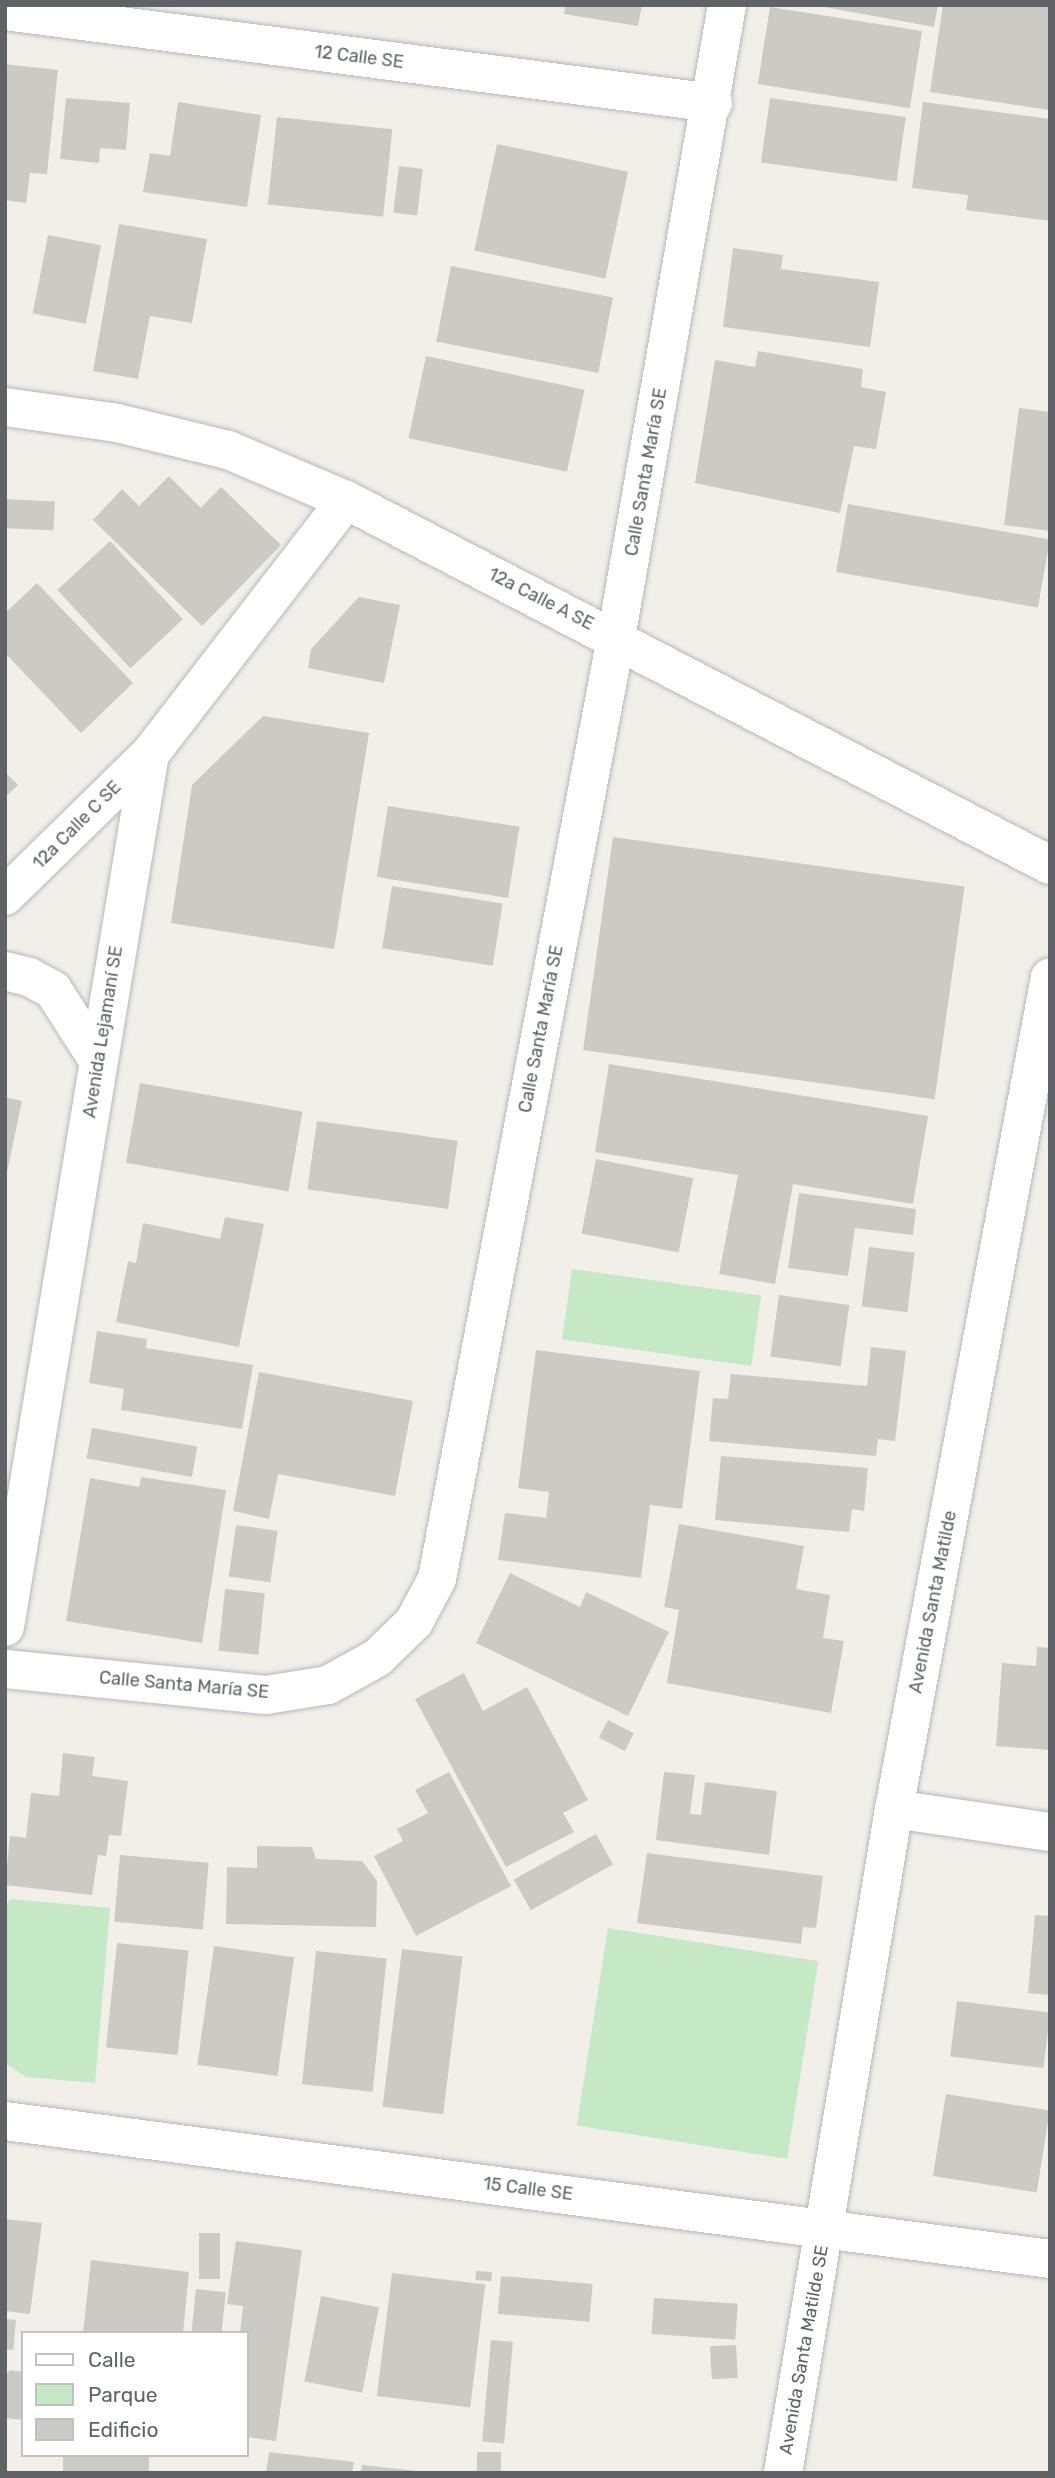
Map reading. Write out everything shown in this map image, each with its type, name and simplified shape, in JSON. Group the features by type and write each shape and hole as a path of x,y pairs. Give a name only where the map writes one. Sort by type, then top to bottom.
{"street":[{"name":"Calle Santa María SE","path":"5,1669 266,1695 328,1685 377,1658 414,1622 437,1579 616,638 713,103 727,5"},
{"name":"12 Calle SE","path":"5,11 713,103"},
{"name":"12a Calle A SE","path":"5,407 117,423 228,450 346,500 1050,865"},
{"name":"Avenida Lejamaní SE","path":"5,1627 97,1060 150,754 346,500"},
{"name":"12a Calle C SE","path":"5,896 150,754"},
{"path":"5,971 29,977 53,990 97,1060"},
{"name":"Avenida Santa Matilde","path":"825,2228 894,1809 1050,977"},
{"path":"894,1809 1050,1832"},
{"name":"15 Calle SE","path":"5,2121 1050,2259"},
{"name":"Avenida Santa Matilde SE","path":"783,2473 825,2228"}],"green space":[{"path":"572,1269 761,1296 751,1366 562,1339"},
{"path":"10,1899 110,1908 95,2083 26,2077 5,2063 5,1907"},
{"path":"608,1928 818,1961 787,2159 577,2126"}],"building":[{"path":"565,5 642,5 638,26 564,14"},
{"path":"813,5 938,5 934,27"},
{"path":"943,5 1050,5 1050,110 930,92"},
{"path":"770,7 922,31 910,108 758,84"},
{"path":"5,64 58,70 47,174 30,173 26,203 5,200"},
{"path":"66,98 130,103 126,150 100,148 99,163 60,159"},
{"path":"770,98 906,117 897,181 761,162"},
{"path":"178,102 261,115 247,207 143,192 150,153 170,156"},
{"path":"923,102 1050,119 1050,221 966,210 968,195 912,188"},
{"path":"277,117 392,129 383,217 268,205"},
{"path":"497,144 628,172 605,278 474,251"},
{"path":"399,166 423,169 417,216 393,213"},
{"path":"119,224 207,239 192,323 150,316 138,379 93,371"},
{"path":"48,235 101,245 86,324 33,314"},
{"path":"733,248 783,255 781,269 879,282 870,347 723,327"},
{"path":"451,266 613,297 598,373 436,342"},
{"path":"758,351 863,369 861,387 886,392 876,449 854,446 840,513 695,483 715,360 755,367"},
{"path":"426,356 584,390 567,472 409,438"},
{"path":"1019,408 1050,412 1050,531 1004,525"},
{"path":"169,476 201,508 221,487 281,545 202,626 93,520 122,489 139,506"},
{"path":"5,499 55,502 53,531 5,528"},
{"path":"848,504 1050,540 1038,608 836,572"},
{"path":"110,541 183,619 130,668 57,590"},
{"path":"37,583 133,683 81,733 5,653 5,613"},
{"path":"359,597 400,605 384,683 308,668 311,649"},
{"path":"263,716 369,733 334,949 171,923 192,785"},
{"path":"5,772 18,785 5,797"},
{"path":"388,806 519,827 508,898 377,877"},
{"path":"613,837 965,886 935,1099 583,1050"},
{"path":"392,886 503,904 493,966 382,948"},
{"path":"609,1064 928,1116 913,1204 793,1184 775,1284 719,1274 738,1175 595,1152"},
{"path":"140,1083 302,1112 288,1191 126,1163"},
{"path":"5,1097 22,1101 6,1177 5,1177"},
{"path":"317,1121 458,1141 448,1209 307,1189"},
{"path":"596,1159 693,1178 679,1252 581,1234"},
{"path":"799,1193 916,1209 913,1235 855,1228 848,1276 788,1268"},
{"path":"225,1217 264,1224 239,1347 116,1322 128,1261 136,1263 143,1223 220,1239"},
{"path":"869,1247 915,1253 907,1312 862,1307"},
{"path":"779,1295 849,1305 841,1366 770,1356"},
{"path":"97,1331 147,1339 146,1348 253,1365 242,1429 121,1410 124,1389 89,1383"},
{"path":"871,1347 906,1351 895,1441 878,1439 876,1456 709,1441 713,1398 728,1399 731,1374 867,1386"},
{"path":"536,1350 700,1371 682,1509 650,1505 641,1578 498,1560 505,1513 546,1518 549,1492 518,1488"},
{"path":"259,1372 413,1401 395,1496 278,1474 269,1519 233,1511"},
{"path":"92,1428 197,1447 192,1477 87,1459"},
{"path":"721,1456 868,1468 864,1511 852,1509 849,1532 715,1520"},
{"path":"141,1477 226,1490 202,1643 66,1621 90,1478 139,1487"},
{"path":"679,1524 804,1546 796,1589 830,1595 823,1638 844,1641 831,1713 667,1683 679,1610 664,1607"},
{"path":"236,1525 278,1531 270,1582 229,1576"},
{"path":"510,1573 580,1607 586,1592 669,1632 628,1716 476,1643"},
{"path":"225,1589 265,1593 258,1655 219,1651"},
{"path":"1037,1647 1050,1648 1050,1750 996,1746 1002,1663 1036,1666"},
{"path":"464,1673 483,1711 527,1687 588,1800 563,1813 574,1832 506,1867 415,1699"},
{"path":"608,1720 634,1733 625,1751 599,1738"},
{"path":"63,1753 95,1757 92,1776 128,1781 121,1836 109,1835 106,1856 98,1855 92,1895 5,1885 10,1836 26,1838 31,1793 59,1796"},
{"path":"449,1772 511,1886 416,1936 374,1856 403,1841 397,1829 428,1813 415,1790"},
{"path":"664,1772 695,1775 690,1814 701,1815 705,1782 777,1791 769,1855 656,1840"},
{"path":"596,1834 613,1865 531,1910 514,1880"},
{"path":"257,1846 312,1847 316,1859 362,1861 377,1881 376,1927 226,1924 227,1867 257,1868"},
{"path":"647,1853 823,1876 816,1928 803,1927 801,1944 637,1923"},
{"path":"120,1855 209,1863 203,1930 114,1922"},
{"path":"1035,1915 1050,1916 1050,1995 1028,1993"},
{"path":"117,1943 189,1951 178,2055 106,2047"},
{"path":"214,1946 294,1957 278,2076 197,2065"},
{"path":"402,1949 463,1956 443,2114 383,2107"},
{"path":"316,1951 387,1958 373,2092 302,2084"},
{"path":"957,2001 1050,2012 1043,2068 950,2057"},
{"path":"946,2094 1050,2110 1037,2192 933,2176"},
{"path":"5,2219 42,2223 30,2314 5,2311"},
{"path":"199,2233 220,2233 220,2279 199,2279"},
{"path":"236,2241 302,2250 276,2441 248,2437 248,2331 240,2331 243,2306 227,2304"},
{"path":"91,2260 189,2272 183,2331 83,2331"},
{"path":"476,2271 492,2272 491,2281 475,2280"},
{"path":"392,2273 485,2284 470,2408 377,2396"},
{"path":"501,2276 593,2284 589,2322 498,2314"},
{"path":"196,2289 226,2292 222,2331 192,2331"},
{"path":"321,2296 379,2307 362,2393 304,2381"},
{"path":"654,2298 738,2304 735,2340 651,2334"},
{"path":"5,2319 16,2320 13,2350 5,2349"},
{"path":"491,2340 513,2342 504,2444 482,2442"},
{"path":"736,2345 738,2378 712,2379 710,2346"},
{"path":"10,2370 21,2372 21,2420 5,2418 5,2376"},
{"path":"269,2452 354,2462 352,2473 266,2473"},
{"path":"477,2452 501,2452 501,2473 477,2473"},
{"path":"63,2457 149,2457 149,2473 63,2473"},
{"path":"362,2465 418,2471 418,2473 361,2473"}]}
